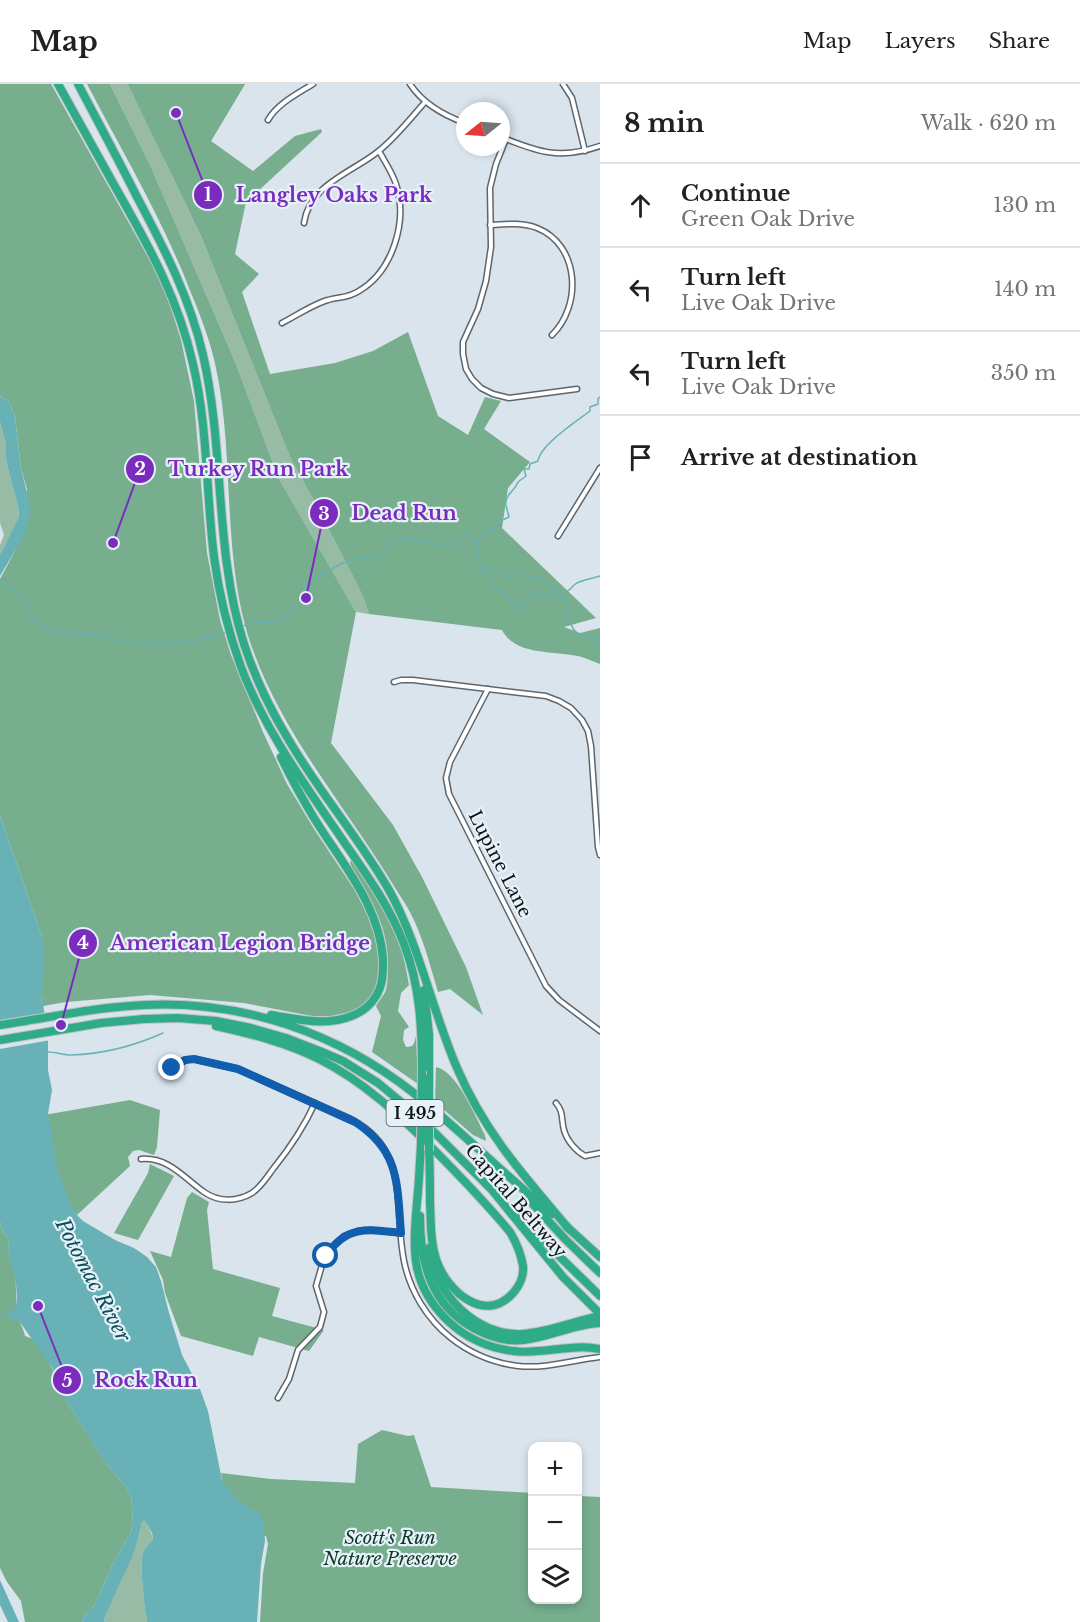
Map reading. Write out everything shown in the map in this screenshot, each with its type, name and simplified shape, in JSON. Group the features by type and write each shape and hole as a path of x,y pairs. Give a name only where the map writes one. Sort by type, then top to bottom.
{"highway":[{"path":"58,84 153,254 175,304 187,339 201,408 214,560 222,604 240,664 296,786 356,883 370,910 381,944 383,978 378,992 368,1006 357,1014 321,1022 219,1008"},
{"path":"78,84 177,275 198,335 210,389 225,561 233,602 251,663 266,698 291,744 388,889 403,918 449,1050 484,1122 511,1160 569,1229"},
{"path":"270,730 377,890 400,933 409,958 418,999 422,1036 421,1247 430,1282 452,1313 465,1324 495,1338 523,1341 600,1315"},
{"path":"417,957 428,1016 428,1240 431,1263 441,1287 454,1304 472,1319 490,1328 520,1334 600,1323"},
{"name":"Capital Beltway","path":"0,1025 119,1006 178,1004 253,1014 293,1026 329,1040 368,1060 414,1093 600,1257"},
{"path":"164,1018 248,1034 301,1051 354,1079 390,1107 466,1182 510,1232 520,1254 523,1268 517,1289 502,1302 488,1305 469,1301 450,1285 438,1264 431,1240 429,1151"},
{"name":"Capital Beltway","path":"0,1040 122,1021 194,1018 251,1028 305,1045 342,1061 398,1098 438,1136 492,1190 563,1277 600,1315"},
{"path":"421,1143 415,1260 425,1292 439,1312 462,1332 480,1343 499,1349 525,1352 571,1347 600,1349"},
{"path":"514,1183 565,1239 600,1273"},
{"path":"492,1190 600,1296"}],"street":[{"path":"268,120 274,111 313,84"},
{"path":"410,84 425,102 456,119"},
{"path":"563,84 572,98 585,151"},
{"path":"304,223 308,207 327,185 379,151 425,102"},
{"path":"510,141 546,153 566,154 600,146"},
{"path":"282,323 329,300 349,297 362,290 379,273 390,256 398,234 399,194 393,176 379,151"},
{"path":"498,156 491,182 490,247 486,281 478,309 463,342 466,369 481,388 509,398 577,389"},
{"path":"490,225 522,224 537,228 554,238 566,255 571,267 573,286 565,318 552,335"},
{"path":"558,536 600,468"},
{"path":"394,682 407,680 550,698 571,708 582,720 591,746 600,855"},
{"name":"Lupine Lane","path":"488,689 450,762 446,778 449,794 546,986 559,1000 600,1031"},
{"path":"172,1068 185,1060 194,1059 246,1072 360,1125 376,1137 385,1149 396,1176 404,1262 416,1294 432,1319 459,1344 490,1359 519,1366 545,1366 600,1357"},
{"path":"141,1159 154,1160 172,1167 203,1192 213,1197 227,1200 245,1197 259,1186 288,1150 315,1103"},
{"path":"556,1103 563,1114 566,1135 578,1152 585,1156 600,1153"},
{"path":"278,1398 289,1379 298,1350 320,1327 324,1312 316,1286 324,1258 330,1249 344,1236 358,1231 401,1233"}],"green space":[{"path":"0,84 51,84 153,266 168,299 181,340 194,401 207,553 220,620 231,655 287,784 354,889 375,934 379,970 377,985 370,999 360,1008 350,1012 331,1016 312,1016 244,1003 150,995 43,1006 42,936 0,816 0,579 16,549 27,489 21,468 15,417 9,402 0,396"},
{"path":"87,84 110,84 151,167 236,364 279,479 356,612 331,743 393,825 422,877 466,967 483,1015 450,989 438,992 410,912 298,741 254,653 243,618 232,548 226,439 216,368 211,349 168,239"},
{"path":"110,84 245,84 211,141 165,161 201,236 290,457 357,584 369,614 356,612 279,479 236,364 151,167"},
{"path":"128,84 245,84 211,141 253,171 295,136 321,129 322,132 246,202 235,254 259,274 242,292 270,374 335,363 373,351 408,332 438,416 468,435 485,397 501,401 484,429 530,462 508,488 502,528 596,618 564,627 580,633 600,628 600,664 582,657 527,649 508,639 502,630 369,614 357,584 290,457 201,236"},
{"path":"0,422 19,518 0,555 0,545 4,535 0,523"},
{"path":"352,859 380,904 402,952 409,985 401,993 398,1011 409,1027 404,1030 403,1040 406,1047 413,1044 416,1036 418,1084 372,1052 381,1016 376,1006 387,987 387,948 381,924 352,868 350,862"},
{"path":"436,1067 444,1070 465,1095 486,1141 473,1135 435,1102"},
{"path":"130,1100 160,1110 157,1147 154,1155 139,1150 133,1151 128,1157 130,1166 77,1215 58,1181 44,1115"},
{"path":"150,1164 174,1176 138,1240 114,1233 148,1173"},
{"path":"192,1192 209,1202 207,1210 213,1269 280,1288 272,1316 324,1330 309,1351 259,1337 253,1356 181,1336 165,1293 163,1280 150,1251 171,1257 187,1198"},
{"path":"0,1222 3,1233 9,1238 8,1249 15,1275 18,1313 25,1336 31,1338 44,1353 70,1407 108,1466 131,1496 133,1521 131,1532 94,1606 86,1613 82,1622 25,1622 21,1601 0,1568"},
{"name":"Scott's Run Nature Preserve","path":"382,1430 408,1436 414,1435 431,1487 528,1493 528,1604 582,1604 582,1496 600,1497 600,1622 260,1622 263,1573 268,1544 266,1536 257,1536 231,1523 221,1473 271,1479 355,1483 358,1444"},
{"path":"145,1521 153,1539 142,1555 142,1585 147,1622 105,1622 104,1619 133,1554 142,1522"}],"water":[{"path":"0,396 9,402 15,417 21,468 30,505 25,534 0,576 0,555 19,517 0,422"},
{"name":"Potomac River","path":"0,816 42,936 44,954 42,995 48,1041 48,1070 52,1090 48,1114 58,1170 67,1196 76,1214 83,1221 115,1240 134,1248 156,1267 182,1355 200,1389 208,1411 222,1480 237,1500 259,1513 264,1522 265,1541 257,1622 147,1622 142,1585 142,1555 153,1539 145,1521 142,1522 133,1555 104,1619 105,1622 82,1622 86,1613 94,1606 131,1532 133,1521 131,1496 108,1466 70,1407 52,1367 19,1321 11,1320 9,1313 16,1307 17,1294 8,1251 9,1238 3,1233 0,1222"},
{"path":"0,1580 19,1622 8,1622 0,1605"}],"pier":[{"path":"47,1013 51,1040 0,1049 0,1020"}],"waterway":[{"path":"476,542 479,543 484,531 494,530 494,524 509,517 506,502 518,482 526,476 524,469 529,469 530,464 538,461 545,448 590,411 590,407 598,404 600,397"},
{"path":"243,626 279,621 306,598 303,585 340,564 361,558 378,560 394,541 413,539 448,548 464,534 472,533 478,560 483,570 496,587 517,607 522,609 531,593 559,597 567,602 570,622 575,632 594,639 600,646"},
{"path":"482,568 488,570 501,567 505,576 534,576 562,592 568,591 580,581 600,576"},
{"path":"0,583 6,584 22,597 34,621 49,629 77,635 91,634 128,642 152,642 160,645 209,638 227,632"},
{"path":"48,1052 71,1055 95,1053 141,1042 163,1033"},
{"path":"0,1315 11,1314"}],"place":[{"name":"Langley Oaks Park","path":"176,113"},
{"name":"Turkey Run Park","path":"113,543"},
{"name":"Dead Run","path":"306,598"},
{"name":"American Legion Bridge","path":"61,1025"},
{"name":"Rock Run","path":"38,1306"}],"route":[{"path":"172,1068 185,1060 194,1059 238,1069 355,1122 368,1130 381,1143 389,1156 396,1176 401,1233 370,1230 350,1233 334,1244 326,1256"}]}
